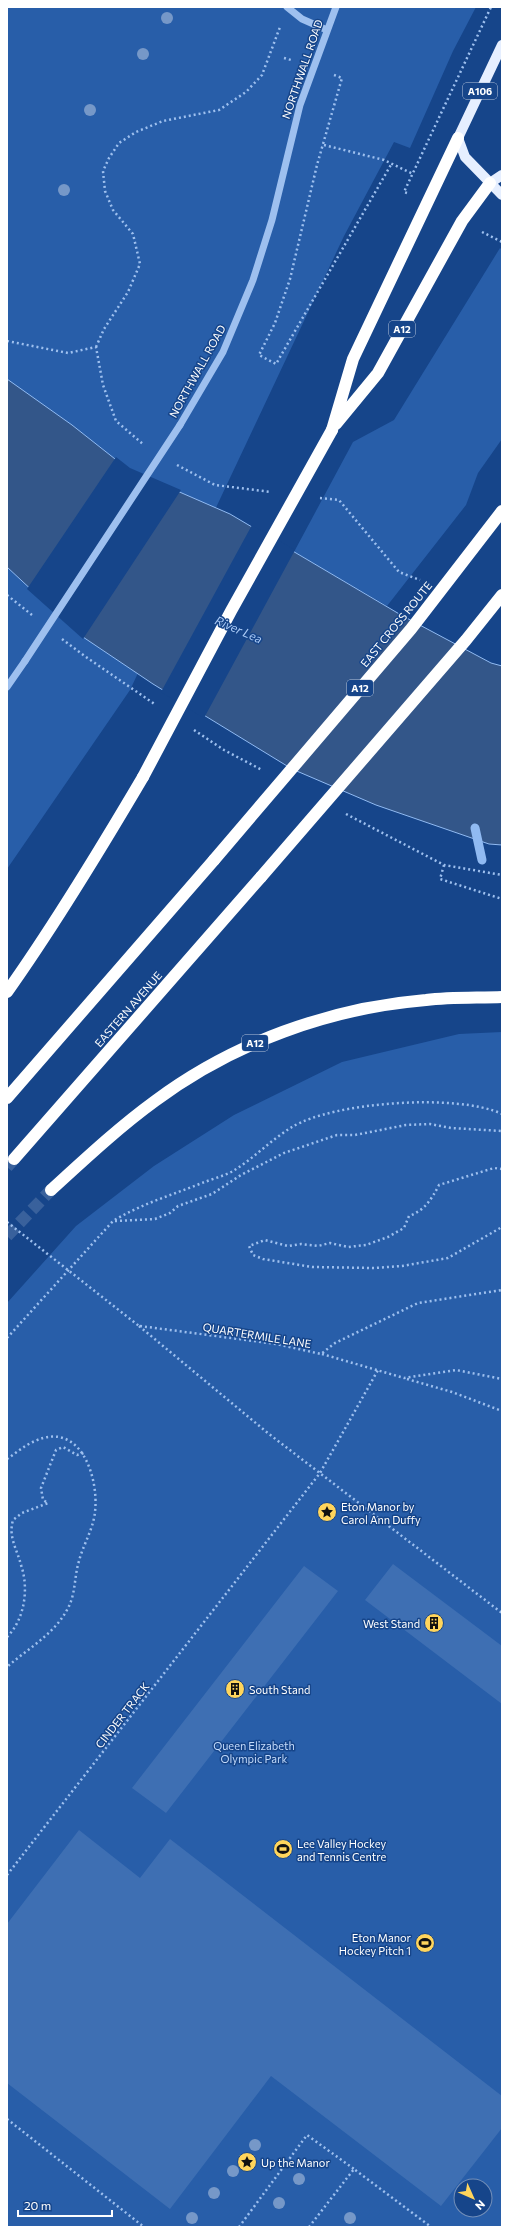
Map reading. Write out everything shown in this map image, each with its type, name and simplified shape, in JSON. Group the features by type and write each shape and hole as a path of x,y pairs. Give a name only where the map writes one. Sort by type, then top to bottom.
{"highway":[{"name":"A12","path":"332,430 354,359 458,138"},
{"name":"A12","path":"7,992 37,950 85,875 143,777 231,611 332,430 378,373 462,221 490,184"},
{"name":"EAST CROSS ROUTE","path":"7,1098 214,860 411,629 502,511"},
{"name":"EASTERN AVENUE","path":"14,1159 261,877 466,640 502,595"},
{"name":"A12","path":"51,1190 110,1136 155,1101 198,1072 243,1047 292,1029 345,1013 425,1000 502,997"}],"main road":[{"name":"A106","path":"458,138 502,45"},
{"path":"458,138 465,157 502,195"},
{"path":"490,184 502,175"}],"street":[{"path":"287,7 302,19 327,30"},
{"name":"NORTHWALL ROAD","path":"7,687 180,425 222,352 253,280 272,220 300,105 336,7"}],"path":[{"path":"412,195 404,192 491,7"},
{"path":"148,448 116,420 103,385 96,347 104,329 128,292 140,264 134,234 113,210 105,191 103,171 109,158 119,143 136,132 163,121 219,110 246,92 262,75 282,21"},
{"path":"284,58 291,60"},
{"path":"334,75 342,78 324,145 317,165 290,279 274,323 259,355 276,364 392,163"},
{"path":"324,145 392,163 413,174"},
{"path":"485,233 502,242"},
{"path":"7,341 68,352 96,347"},
{"path":"174,464 215,485 277,493"},
{"path":"316,498 339,500 400,572 421,581"},
{"path":"7,595 37,619"},
{"path":"61,638 86,657 158,706"},
{"path":"191,728 224,750 265,772"},
{"path":"341,811 444,865 502,875"},
{"path":"444,865 440,879 502,899"},
{"path":"7,1338 113,1221 134,1208 234,1171 292,1127 315,1118 356,1108 415,1102 462,1103 491,1109 502,1114"},
{"path":"113,1221 156,1219 170,1213 178,1206 188,1201 212,1194 241,1175 284,1153 337,1135 355,1135 406,1125 430,1124 451,1128 502,1130"},
{"path":"502,1170 494,1168 440,1185 430,1202 421,1211 409,1216 404,1228 388,1237 366,1245 348,1247 330,1243 318,1246 301,1244 288,1246 265,1240 249,1246 253,1255 262,1259 312,1267 374,1268 448,1258 502,1227"},
{"path":"7,1222 140,1326 269,1434 502,1613"},
{"name":"QUARTERMILE LANE","path":"140,1326 276,1344 321,1354 334,1343 418,1303 502,1290"},
{"path":"321,1354 452,1392 502,1411"},
{"name":"CINDER TRACK","path":"7,1875 320,1473 378,1370"},
{"path":"404,1378 456,1370 502,1379"},
{"path":"7,1459 35,1440 61,1438 70,1441 84,1453 90,1467 95,1510 78,1561 74,1594 68,1609 49,1632 7,1667"},
{"path":"7,1637 17,1627 21,1615 24,1591 21,1564 11,1534 13,1520 22,1513 48,1503 43,1500 41,1488 56,1450 63,1447 77,1455 84,1453"},
{"path":"7,2119 144,2227"},
{"path":"239,2227 307,2135 431,2227"},
{"path":"310,2227 354,2169"}],"green space":[{"path":"7,7 476,7 453,51 410,148 394,142 344,236 130,690 7,869"},
{"path":"500,248 502,250 502,439 478,473 466,505 387,606 294,552 353,442 394,420"},
{"name":"Queen Elizabeth Olympic Park","path":"502,1032 502,2227 7,2227 7,1303 76,1226 154,1166 234,1115 342,1062 459,1034"}],"water":[{"name":"River Lea","path":"7,379 72,425 129,470 230,514 401,615 491,663 502,666 502,845 489,844 376,805 292,769 153,684 80,635 7,567"}],"pier":[{"path":"116,457 130,468 181,490 83,639 27,589"},
{"path":"252,525 295,550 204,718 161,692"}],"building":[{"name":"West Stand","path":"393,1564 502,1646 502,1704 365,1600"},
{"name":"South Stand","path":"304,1566 338,1591 166,1813 132,1788"},
{"path":"79,1830 140,1878 170,1839 502,2096 502,2128 463,2178 453,2178 453,2191 441,2206 271,2076 170,2209 7,2083 7,1924"}],"waterway":[{"path":"475,828 482,860"}],"tunnel":[{"path":"7,1167 14,1159"},
{"path":"7,1236 51,1190"}],"place":[{"name":"Eton Manor by Carol Ann Duffy","path":"327,1512"},
{"name":"West Stand","path":"434,1623"},
{"name":"South Stand","path":"235,1689"},
{"name":"Lee Valley Hockey and Tennis Centre","path":"283,1849"},
{"name":"Eton Manor Hockey Pitch 1","path":"425,1943"},
{"name":"Up the Manor","path":"247,2162"}]}
